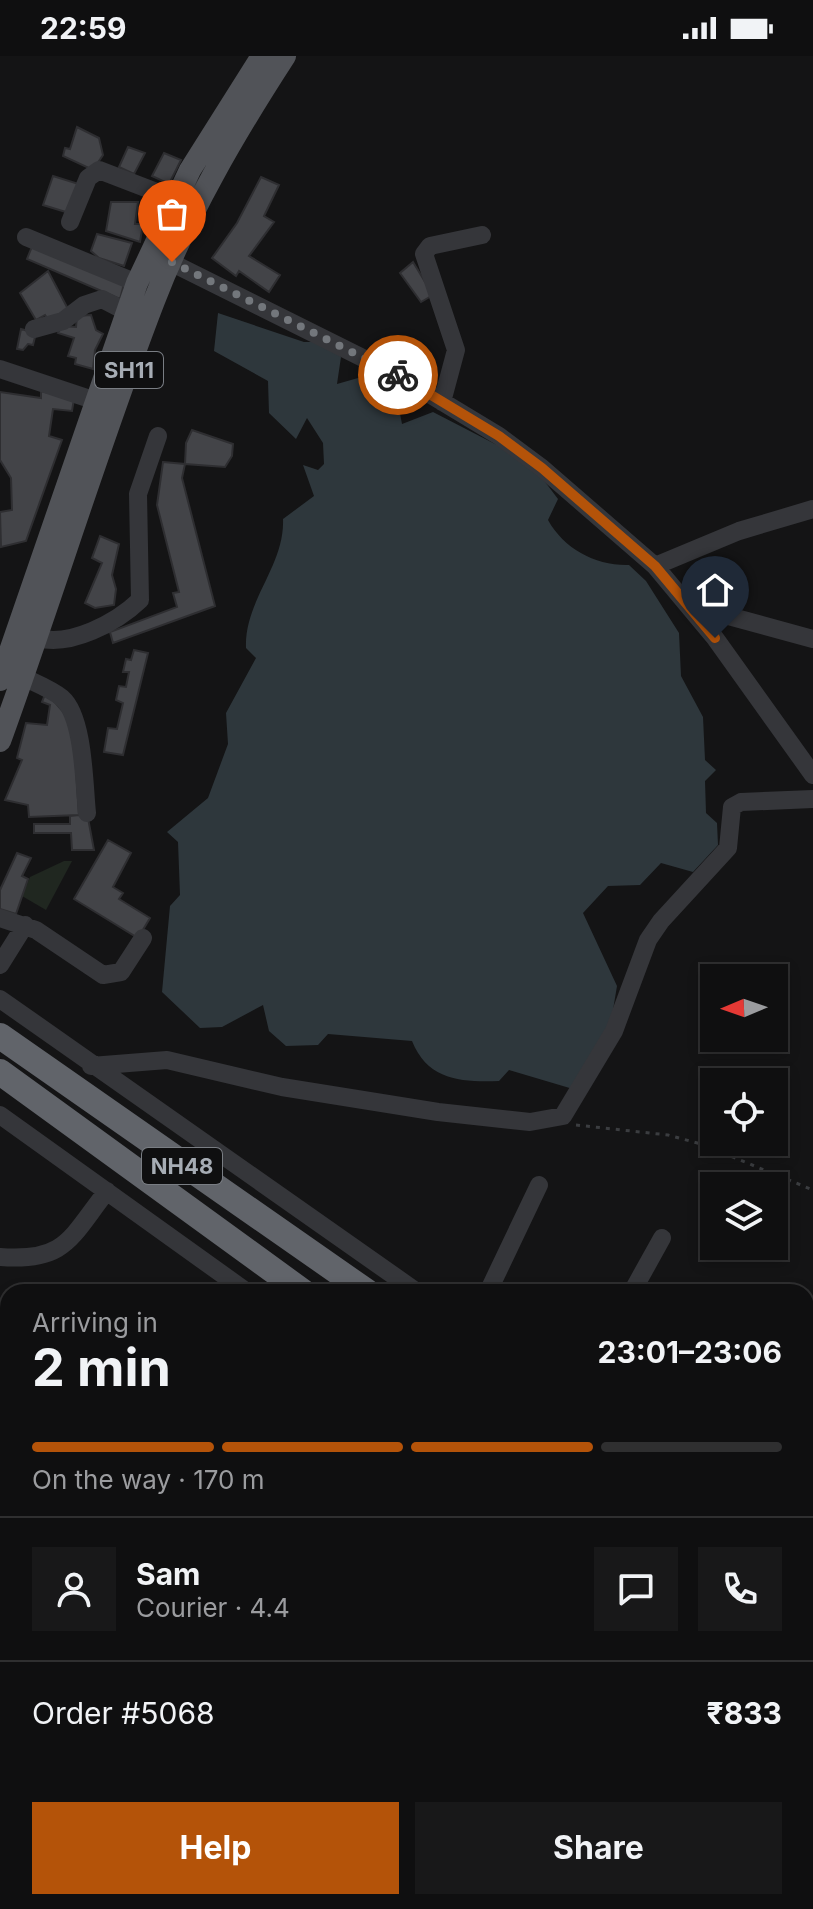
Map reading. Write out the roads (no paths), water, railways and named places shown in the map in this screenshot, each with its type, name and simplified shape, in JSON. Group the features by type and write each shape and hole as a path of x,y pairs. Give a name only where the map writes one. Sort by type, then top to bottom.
{"highway":[{"name":"NH48","path":"0,1036 356,1284"},
{"name":"NH48","path":"0,1072 292,1284"}],"main road":[{"name":"SH11","path":"0,741 38,638 110,419 162,258 177,200 190,170 262,56"},
{"name":"SH11","path":"0,680 6,642 137,283 162,258 285,56"}],"street":[{"path":"70,222 88,178 99,170 177,200"},
{"path":"442,402 456,350 424,254 430,246 482,235"},
{"path":"26,237 137,283"},
{"path":"162,258 301,324 499,436 542,468 655,566 688,605 813,775"},
{"path":"34,329 63,321 84,305 102,299 127,312"},
{"path":"0,369 96,401"},
{"path":"38,638 56,642 76,639 140,600 138,494 158,436"},
{"path":"655,566 739,531 813,509"},
{"path":"688,605 813,639"},
{"path":"23,677 62,698 71,709 79,739 87,813"},
{"path":"91,1066 167,1060 282,1087 438,1112 530,1122 563,1116 614,1031 648,940 661,921 728,848 732,807 741,802 813,799"},
{"path":"0,918 25,925 103,975 121,972 143,938"},
{"path":"0,965 25,925"},
{"path":"0,999 91,1066 405,1284"},
{"path":"0,1115 235,1284"},
{"path":"492,1284 539,1185"},
{"path":"0,1257 28,1259 50,1255 63,1245 107,1191"},
{"path":"636,1284 662,1238"}]}
